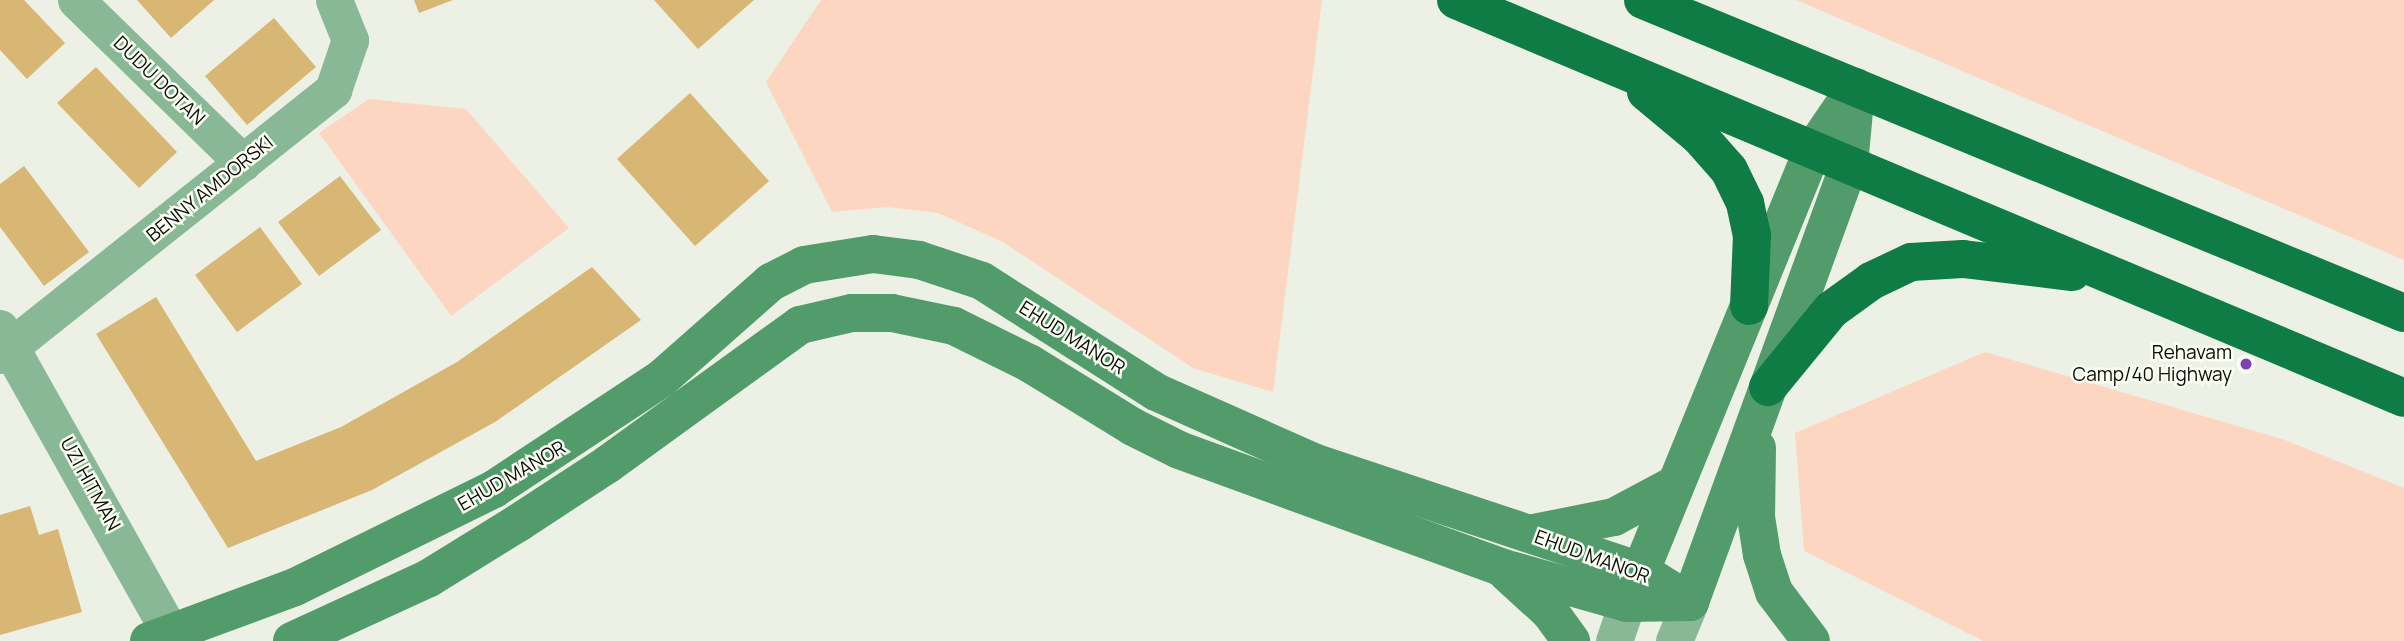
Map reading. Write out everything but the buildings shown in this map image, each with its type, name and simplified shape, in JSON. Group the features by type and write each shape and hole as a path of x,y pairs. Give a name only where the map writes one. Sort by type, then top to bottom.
{"highway":[{"path":"1456,0 2404,398"},
{"path":"1643,0 2404,313"},
{"path":"1605,62 1665,106 1729,170 1745,203 1752,235 1749,306"},
{"path":"1763,403 1831,310 1871,281 1911,262 1963,260 2115,276"}],"main road":[{"path":"1634,587 1813,150 1856,87"},
{"path":"1690,602 1849,165 1856,87"},
{"name":"EHUD MANOR","path":"165,638 295,586 494,489 661,379 771,282 804,265 863,254 919,260 982,281 1156,392 1198,413 1313,462 1528,534 1634,587"},
{"name":"EHUD MANOR","path":"292,641 429,578 507,530 620,456 800,325 852,313 892,313 954,326 1029,363 1133,428 1179,450 1500,567 1634,587 1690,602"},
{"path":"1763,403 1756,517 1762,555 1774,592 1811,641"},
{"path":"1528,534 1614,517 1676,484"},
{"path":"1500,567 1550,612 1571,641"}],"street":[{"name":"DUDU DOTAN","path":"76,0 243,163"},
{"name":"BENNY AMDORSKI","path":"4,344 243,163 333,90 350,40 334,0"},
{"name":"UZI HITMAN","path":"4,344 165,638"},
{"path":"1614,641 1634,587"},
{"path":"1674,641 1690,602"}],"shaded area":[{"path":"821,0 1322,0 1273,392 1193,368 1003,242 938,213 887,207 832,212 766,82"},
{"path":"1796,0 2404,0 2404,260"},
{"path":"369,99 466,109 569,228 451,316 319,133"},
{"path":"1985,352 2285,440 2404,488 2404,641 1983,641 1804,551 1795,433"}],"place":[{"name":"Rehavam Camp/40 Highway","path":"2246,364"}]}
